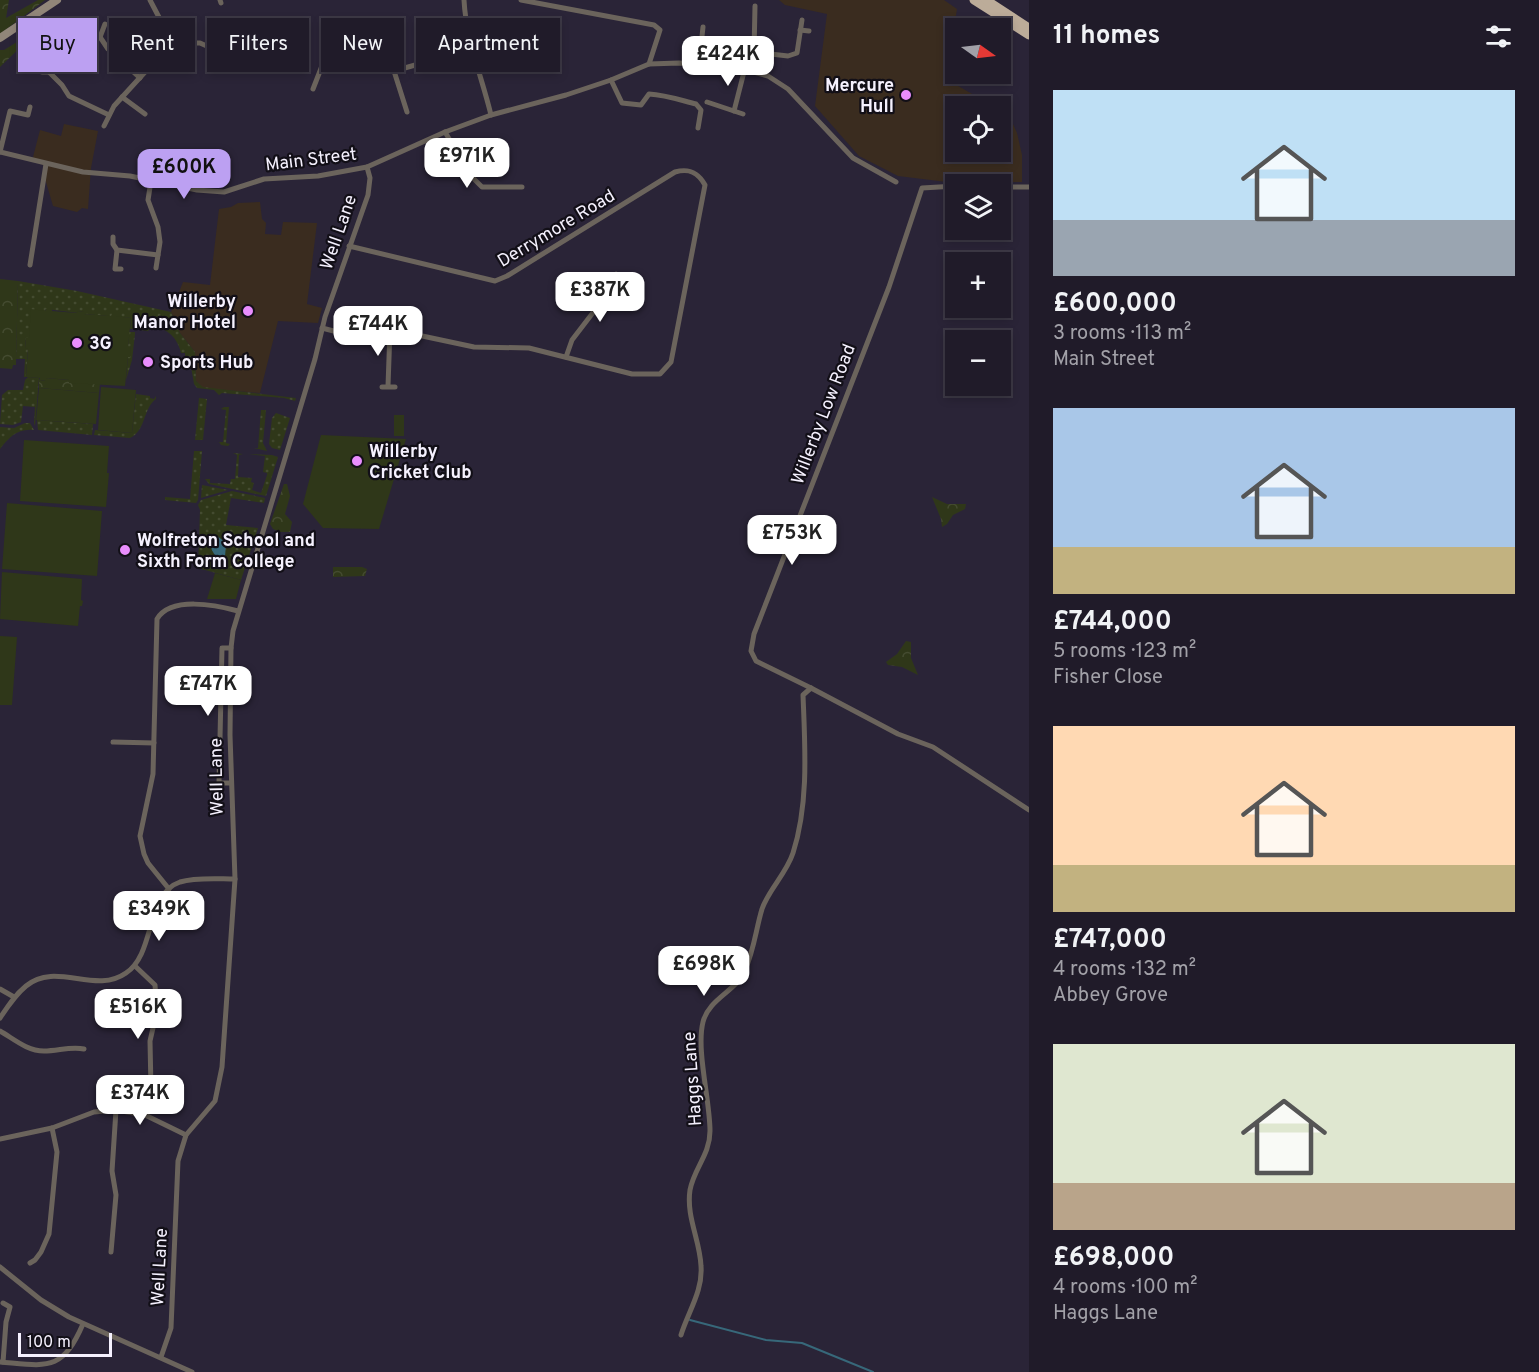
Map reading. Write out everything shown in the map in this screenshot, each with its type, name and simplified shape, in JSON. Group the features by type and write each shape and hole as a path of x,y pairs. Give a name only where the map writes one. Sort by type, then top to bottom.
{"highway":[{"path":"974,0 1029,35"},
{"path":"986,0 1029,28"}],"main road":[{"path":"0,38 57,0"}],"street":[{"path":"464,0 465,18"},
{"path":"521,0 654,25 660,30 648,64"},
{"path":"152,1 160,18"},
{"path":"734,111 754,52 755,6"},
{"path":"754,52 788,56 797,53 802,20"},
{"path":"100,37 105,24"},
{"path":"699,64 703,27"},
{"path":"800,30 809,31"},
{"path":"97,36 140,78"},
{"name":"Main Street","path":"0,152 90,173 130,176 197,190 224,192 264,179 318,177 367,167 445,132 491,115 566,95 611,80 648,64 699,64 748,69 768,76 789,89 853,158 896,182"},
{"path":"312,85 321,65"},
{"path":"49,72 69,96 109,115"},
{"path":"104,126 122,97 145,72"},
{"path":"394,72 406,108 398,108"},
{"path":"479,72 491,115"},
{"path":"611,80 622,103 643,108 649,94 668,95 677,100 696,104 701,110 699,128"},
{"path":"122,97 145,114"},
{"path":"707,102 743,114"},
{"path":"0,152 10,111 28,115 30,107"},
{"path":"445,132 476,183 482,187 505,191 522,187"},
{"path":"30,265 46,164"},
{"name":"Well Lane","path":"161,1357 171,1328 178,1161 186,1135 215,1101 219,1087 235,879 230,783 231,648 238,611 307,386 322,328 368,195 370,178 367,167"},
{"name":"Derrymore Road","path":"349,246 495,281 507,276 675,172 690,170 700,176 705,185 704,197 671,362 660,374 632,374 566,357"},
{"path":"151,181 148,200 159,235 156,268"},
{"name":"Willerby Low Road","path":"945,187 922,188 889,287 754,634 751,651 756,662 811,687 898,734 933,747 1029,810"},
{"path":"1011,187 1029,187"},
{"path":"114,237 113,244 117,250 115,268 121,269"},
{"path":"117,250 158,255"},
{"path":"322,328 353,336 380,327 474,347 529,348 566,357 572,340 619,277"},
{"path":"388,387 390,330"},
{"path":"169,889 148,863 141,847 140,836 153,774 157,619 168,608 177,605 211,605 238,611"},
{"path":"230,783 219,783 222,645 231,648"},
{"name":"Haggs Lane","path":"681,1335 699,1288 701,1267 692,1229 690,1188 709,1148 710,1141 710,1104 702,1041 703,1022 709,1009 744,974 762,909 792,856 799,832 805,745 803,695 795,680"},
{"path":"803,695 811,687"},
{"path":"113,742 154,743"},
{"path":"0,1018 14,997 36,979 65,976 105,981 125,974 135,966 142,955 156,909 162,898 178,882 235,879"},
{"path":"135,966 155,985 156,999 156,1016 150,1041 151,1089 145,1115"},
{"path":"0,989 14,997"},
{"path":"0,1031 18,1043 36,1050 77,1047 84,1049"},
{"path":"0,1139 52,1128 94,1112 116,1110 145,1115 186,1135"},
{"path":"111,1251 116,1195 112,1171 116,1110"},
{"path":"30,1263 41,1252 49,1234 57,1152 52,1128"},
{"path":"0,1267 41,1300 83,1324 192,1372"},
{"path":"3,1303 10,1307 2,1362 52,1364 62,1359 70,1351 83,1324"}],"shaded area":[{"path":"779,0 944,0 957,9 956,18 945,18 945,84 955,84 976,96 945,96 945,162 1011,162 1011,122 1017,133 1022,155 1022,182 1011,182 1011,174 945,174 945,182 898,176 859,156 815,106 827,14 785,5"},
{"path":"64,124 98,131 91,168 88,209 82,208 77,212 53,206 44,166 33,157 40,130 61,136"},
{"path":"260,202 262,219 266,223 265,234 281,235 283,222 317,223 307,304 322,308 318,323 278,321 260,393 203,388 196,381 195,352 180,333 171,312 183,282 210,285 219,209 238,203"}],"green space":[{"path":"0,0 9,0 6,18 38,0 45,0 18,18 0,34"},
{"path":"18,41 18,50 0,67 0,50"},
{"path":"0,279 18,281 16,365 13,365 12,369 0,368"},
{"path":"18,281 77,291 171,312 180,333 195,352 196,381 203,387 296,398 295,401 222,393 219,395 214,390 197,388 194,384 190,361 185,358 185,353 181,353 175,339 167,332 152,326 148,331 140,330 141,321 134,320 133,329 130,329 131,318 84,314 78,311 78,313 46,309 29,338 26,338 25,348 28,348 26,377 24,377 25,359 16,359"},
{"name":"3G","path":"31,309 45,311 52,309 52,311 77,313 78,311 84,314 111,316 116,314 116,316 131,318 128,347 131,347 125,386 69,383 69,380 46,378 46,381 26,377 28,349 25,348 26,338 29,338"},
{"path":"129,332 135,332 135,334 132,360 126,380 131,347 128,347"},
{"path":"28,377 39,378 35,426 35,407 23,406 21,422 13,425 0,424 2,395 8,390 23,390"},
{"path":"39,378 45,381 46,378 100,383 99,393 39,388"},
{"path":"101,387 136,390 132,433 98,430"},
{"path":"39,388 99,393 96,424 36,420"},
{"path":"136,394 150,396 154,399 156,396 156,399 135,435 130,438 94,435 95,430 132,433"},
{"path":"199,398 207,399 203,440 195,440"},
{"path":"229,407 226,443 230,444 228,446 221,445 219,442 223,442 226,410 221,409"},
{"path":"261,410 266,410 263,443 267,451 254,448 258,448"},
{"path":"276,413 290,418 280,450 272,448 269,444 272,418"},
{"path":"394,415 404,415 404,436 394,436"},
{"path":"37,420 93,424 92,435 38,430"},
{"path":"30,423 34,430 23,430 14,434 0,449 0,427 14,428"},
{"name":"Willerby Cricket Club","path":"321,435 406,439 379,529 323,528 303,504"},
{"path":"24,440 109,446 106,507 20,501"},
{"path":"194,451 202,451 198,500 196,503 165,500 165,497 190,499"},
{"path":"233,453 243,454 239,455 238,477 252,478 251,482 254,483 252,490 261,493 267,475 263,472 265,456 249,454 278,457 266,496 209,484 205,479 210,479 210,483 230,484 231,479 235,479 237,455"},
{"path":"284,484 287,484 290,496 285,514 292,522 290,532 280,532 273,529 270,524"},
{"path":"202,485 228,490 201,498"},
{"path":"232,491 265,498 264,503 231,498 226,525 258,528 241,580 198,568 200,510 198,505 201,500"},
{"path":"932,497 947,504 966,504 965,509 953,515 942,527"},
{"path":"7,503 102,511 97,576 2,569"},
{"path":"333,567 367,569 365,576 333,577"},
{"path":"2,572 82,579 81,600 83,601 80,606 78,626 0,619"},
{"path":"215,573 241,580 236,599 207,599"},
{"path":"0,636 17,637 12,705 0,705"},
{"path":"906,641 911,642 911,658 918,675 902,667 888,665 886,662 897,654"}],"water":[{"path":"216,535 226,543 225,557 222,561 214,554 211,547 212,537"}],"waterway":[{"path":"690,1320 766,1340 802,1343 873,1372"}],"place":[{"name":"Mercure Hull","path":"906,95"},
{"name":"Willerby Manor Hotel","path":"248,311"},
{"name":"3G","path":"77,343"},
{"name":"Sports Hub","path":"148,362"},
{"name":"Willerby Cricket Club","path":"357,461"},
{"name":"Wolfreton School and Sixth Form College","path":"125,550"}]}
